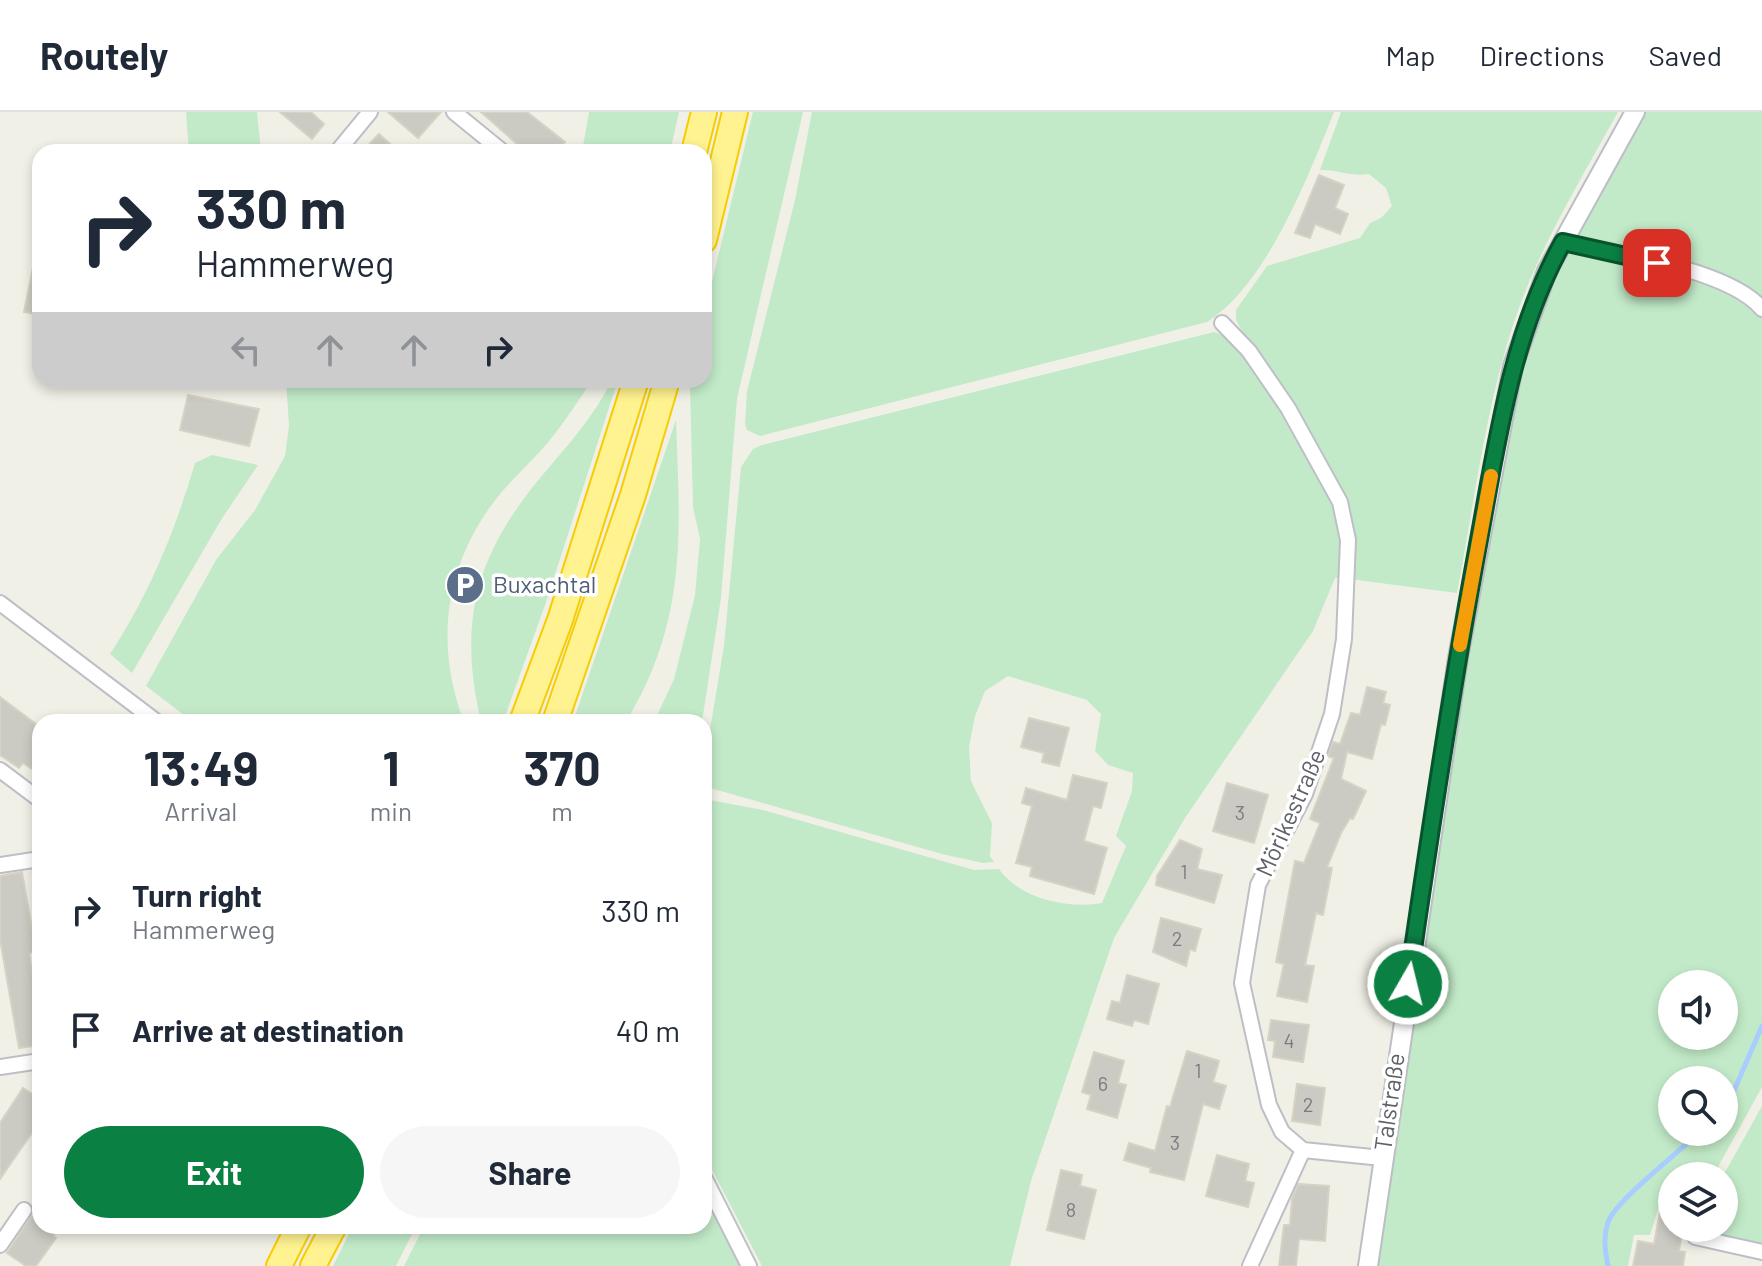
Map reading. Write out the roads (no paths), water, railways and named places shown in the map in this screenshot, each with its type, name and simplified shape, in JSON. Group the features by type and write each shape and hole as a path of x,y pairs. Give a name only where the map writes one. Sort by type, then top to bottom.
{"highway":[{"path":"696,144 704,112"},
{"path":"712,207 735,112"},
{"path":"525,714 560,620 633,388"},
{"path":"558,714 633,495 665,388"},
{"path":"279,1266 295,1234"},
{"path":"313,1266 330,1234"}],"street":[{"path":"344,144 370,112"},
{"path":"454,112 493,144"},
{"name":"Talstraße","path":"1368,1266 1458,658 1505,407 1529,315 1563,242 1635,112"},
{"path":"1563,242 1716,279 1750,296 1762,309"},
{"name":"Mörikestraße","path":"1222,323 1249,351 1295,419 1340,502 1348,540 1344,639 1332,714 1305,794 1258,885 1242,983 1269,1105 1282,1132 1303,1150"},
{"path":"0,603 146,714"},
{"path":"0,770 32,794"},
{"path":"0,865 32,860"},
{"path":"0,1067 32,1062"},
{"path":"1250,1266 1303,1150 1382,1158"},
{"path":"712,1193 749,1266"},
{"path":"0,1245 24,1210"},
{"path":"1717,1242 1762,1252"}],"waterway":[{"path":"1738,1081 1762,1026"},
{"path":"1608,1266 1605,1233 1614,1212 1683,1146"}],"place":[{"name":"Buxachtal","path":"465,585"}]}
